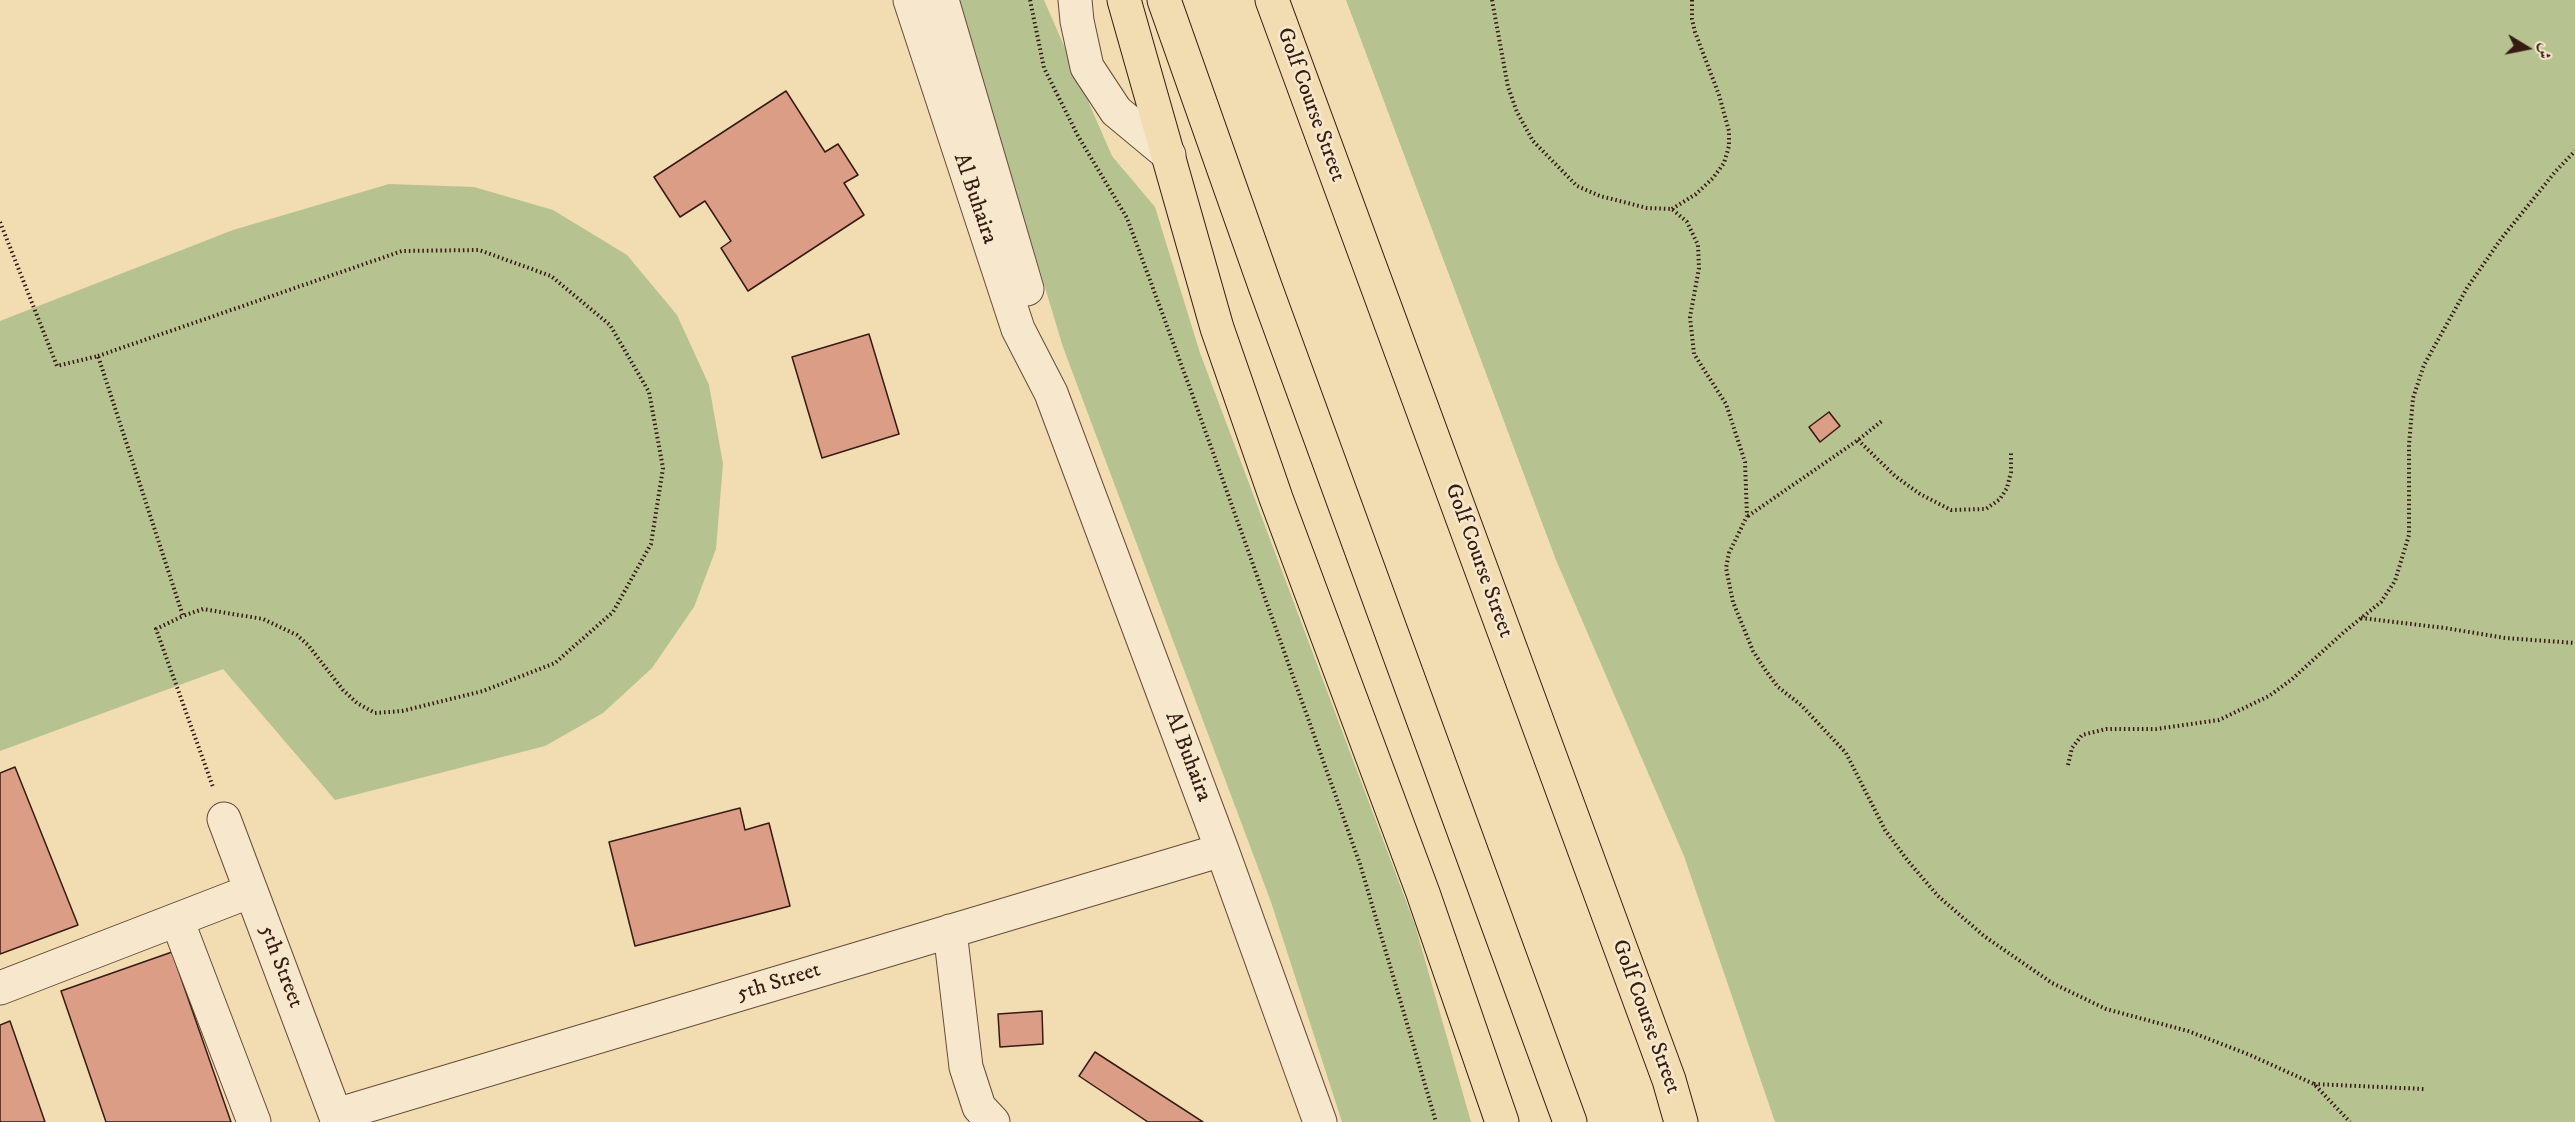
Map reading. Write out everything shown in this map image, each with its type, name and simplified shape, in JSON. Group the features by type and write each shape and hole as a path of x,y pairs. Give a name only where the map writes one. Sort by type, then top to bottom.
{"main road":[{"path":"1124,0 1217,328 1276,498 1423,893 1502,1122"},
{"path":"1164,0 1265,286 1570,1122"},
{"name":"Golf Course Street","path":"1272,0 1683,1122"}],"street":[{"name":"Al Buhaira","path":"910,0 1018,329 1051,393 1222,850 1320,1122"},
{"name":"Al Buhaira","path":"942,0 1035,318 1051,393"},
{"path":"1076,0 1077,21 1087,68 1116,111 1168,155"},
{"name":"5th Street","path":"224,819 337,1119 1222,850"},
{"path":"0,988 251,891"},
{"path":"177,920 254,1122"},
{"path":"950,931 966,1067 980,1107 993,1122"}],"path":[{"path":"1030,0 1044,68 1078,136 1127,218 1187,381 1360,864 1436,1122"},
{"path":"1492,0 1508,87 1517,112 1533,141 1577,186 1600,196 1647,208 1672,209 1696,194 1713,178 1724,163 1729,146 1729,131 1719,94 1695,32 1692,0"},
{"path":"2067,765 2072,748 2082,735 2106,729 2156,729 2219,720 2269,696 2291,680 2381,602 2395,581 2409,535 2409,445 2413,398 2424,365 2467,288 2488,258 2554,172 2575,151"},
{"path":"1672,209 1688,222 1698,245 1699,268 1690,317 1690,336 1694,354 1726,405 1745,462 1747,516 1729,553 1726,580 1732,602 1753,651 1778,687 1802,705 1846,753 1885,830 1924,882 1984,936 2052,983 2106,1009 2188,1031 2250,1055 2314,1084 2424,1089"},
{"path":"0,222 57,366 98,356 402,251 479,250 551,276 610,325 649,392 663,468 651,544 613,612 555,663 483,691 402,711 375,713 357,703 343,690 308,645 297,635 263,619 203,609 156,629 224,819"},
{"path":"98,356 183,616"},
{"path":"1747,516 1858,440 1883,420"},
{"path":"1858,440 1895,476 1920,494 1951,510 1986,509 2000,499 2007,488 2011,472 2011,452"},
{"path":"2361,618 2505,638 2575,643"},
{"path":"2314,1084 2350,1122"}],"green space":[{"path":"958,0 1044,0 1112,156 1155,207 1200,353 1415,925 1471,1122 1342,1122 1271,902 1063,347"},
{"path":"1346,0 2575,0 2575,1122 1775,1122 1684,856 1556,560"},
{"path":"389,184 474,187 553,210 627,255 677,315 709,385 723,464 716,549 694,607 652,668 603,713 545,746 335,800 223,669 0,751 0,321 233,230"}],"building":[{"path":"786,91 825,152 838,144 858,175 844,183 864,215 748,291 721,248 731,241 705,201 680,217 654,177"},
{"path":"869,334 899,434 822,458 792,357"},
{"path":"1829,412 1840,426 1820,442 1809,427"},
{"path":"15,767 78,925 0,954 0,773"},
{"path":"740,808 745,830 769,823 790,906 635,946 609,842"},
{"path":"172,952 231,1122 106,1122 61,991"},
{"path":"1042,1011 1043,1044 1000,1047 998,1014"},
{"path":"10,1021 45,1122 0,1122 0,1025"},
{"path":"1095,1052 1203,1122 1148,1122 1079,1076"}]}
